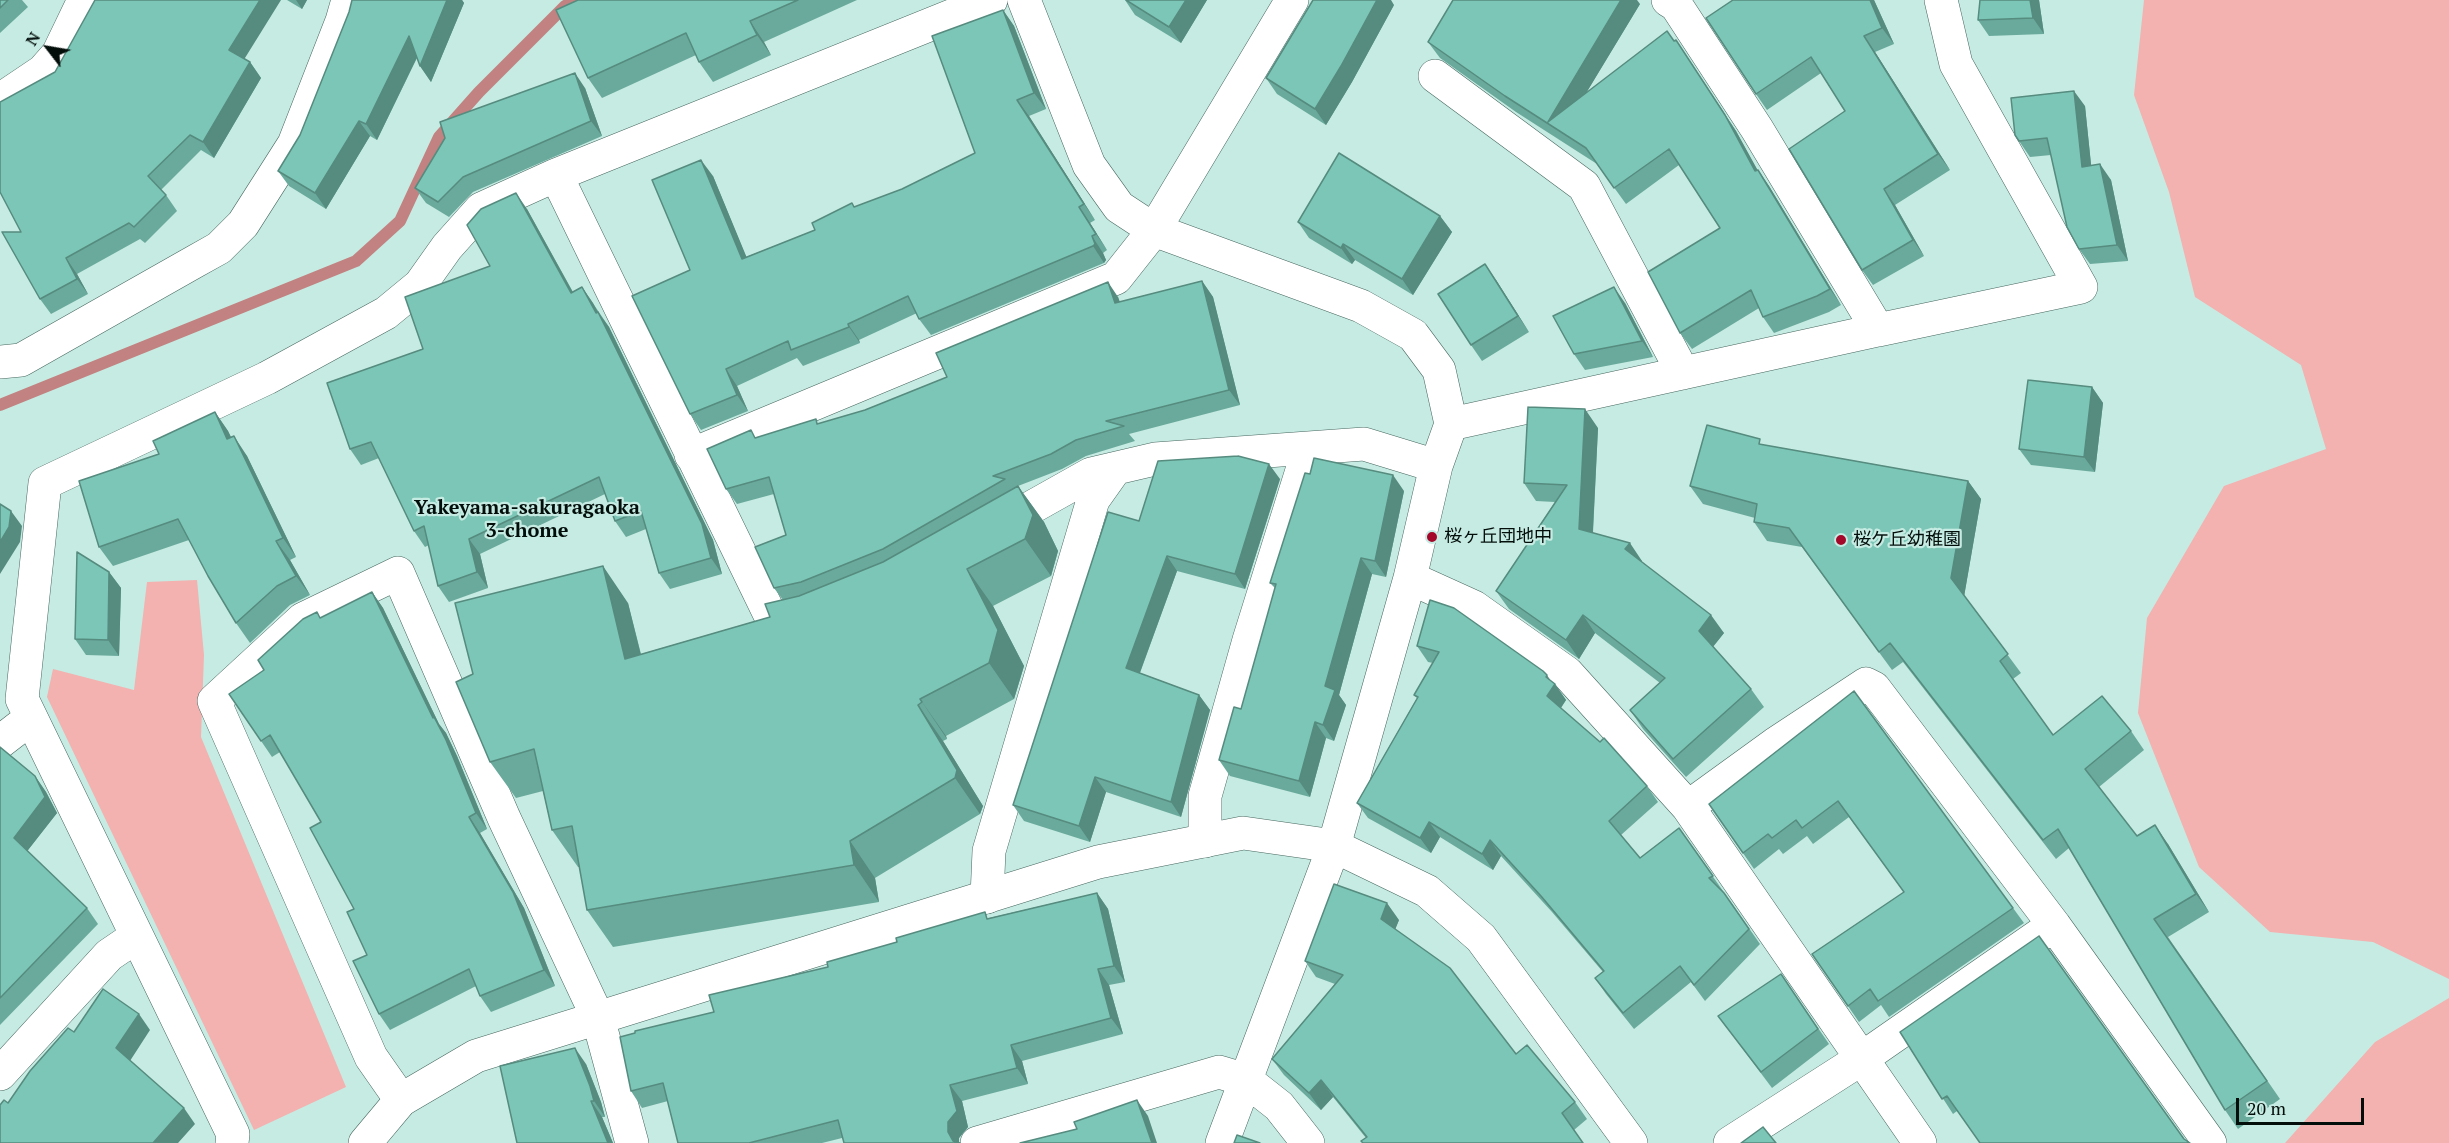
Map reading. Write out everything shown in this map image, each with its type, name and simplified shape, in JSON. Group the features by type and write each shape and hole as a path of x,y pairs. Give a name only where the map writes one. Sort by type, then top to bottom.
{"street":[{"path":"0,100 43,71 58,54 84,0"},
{"path":"0,362 21,360 133,297 219,248 243,224 294,144 348,0"},
{"path":"232,1143 233,1134 22,699 13,659 45,483 267,378 386,313 420,285 447,247 481,209 556,175 991,0"},
{"path":"1024,0 1089,165 1119,207 1154,230 1361,306 1413,335 1439,370 1451,424 1436,466 1410,578 1334,846 1222,1143"},
{"path":"691,454 1116,278 1154,230 1292,0"},
{"path":"1451,424 2081,287 1956,64 1941,0"},
{"path":"1674,2 1757,129 1878,330"},
{"path":"1435,76 1584,186 1683,373"},
{"path":"556,175 775,625 829,611"},
{"path":"972,541 1091,474 1155,459 1364,444 1436,466"},
{"path":"1205,841 1205,796 1249,640 1309,448"},
{"path":"987,897 990,851 1093,500 1115,469"},
{"path":"401,1100 371,1057 214,701 303,619 398,573 504,818 598,1018 632,1143"},
{"path":"1410,578 1474,608 1568,673 1688,807 1920,1143"},
{"path":"1688,807 1775,744 1866,684 1874,688 2054,925 2210,1143"},
{"path":"0,742 31,718"},
{"path":"365,1143 401,1100 476,1056 1098,862 1243,832 1334,846 1427,891 1481,938 1631,1143"},
{"path":"1730,1143 1861,1059 2054,925"},
{"path":"0,1074 109,955 137,936"},
{"path":"977,1143 1219,1072 1246,1080 1279,1106 1308,1143"}],"shaded area":[{"path":"2144,0 2449,0 2449,979 2373,942 2270,932 2199,867 2138,713 2147,618 2224,486 2326,449 2301,365 2195,297 2169,192 2134,95"},
{"path":"197,580 204,655 201,737 346,1087 254,1130 47,697 53,669 134,690 147,582"},
{"path":"2449,998 2449,1143 2285,1143 2375,1042"}],"building":[{"path":"0,0 8,0 0,8"},
{"path":"95,0 260,0 229,50 250,62 203,142 190,135 148,176 166,195 134,227 129,223 66,258 77,279 40,299 2,232 21,232 0,192 0,102 55,72"},
{"path":"352,0 447,0 420,66 409,36 366,124 359,121 315,193 278,171 300,135"},
{"path":"578,0 798,0 750,21 757,35 699,62 686,33 588,78 556,10"},
{"path":"1126,0 1186,0 1169,27"},
{"path":"1313,0 1377,0 1315,109 1266,78"},
{"path":"1453,0 1621,0 1548,122 1667,31 1674,41 1676,40 1725,115 1755,171 1758,170 1830,289 1763,317 1751,290 1680,333 1648,272 1720,228 1669,149 1614,188 1586,148 1505,96 1428,42"},
{"path":"1733,0 1870,0 1882,28 1864,36 1938,154 1884,189 1913,240 1862,270 1789,149 1845,111 1811,57 1756,94 1706,18"},
{"path":"1980,0 2030,0 2033,18 1978,20"},
{"path":"1003,10 1034,93 1017,100 1084,204 1079,207 1096,234 1092,236 1095,244 919,319 908,296 848,324 849,327 791,350 788,341 726,369 737,395 690,414 632,296 690,270 652,180 701,160 742,259 815,230 812,223 852,203 854,207 902,189 975,153 932,36"},
{"path":"575,73 591,121 463,177 438,202 415,188 445,138 440,122"},
{"path":"2074,91 2082,167 2100,164 2117,245 2079,249 2067,227 2047,138 2019,141 2015,135 2011,98"},
{"path":"1339,153 1440,216 1402,279 1343,244 1341,248 1298,222"},
{"path":"516,193 571,293 582,287 596,313 598,312 702,524 711,558 659,573 641,511 615,521 599,477 469,539 477,572 438,586 424,526 414,531 371,442 350,449 327,383 423,349 405,297 490,266 467,225 481,209"},
{"path":"1485,264 1518,316 1471,345 1438,294"},
{"path":"1202,281 1229,390 1106,421 1124,426 1076,440 1051,454 993,476 1005,479 883,549 801,582 774,588 755,547 786,535 769,477 726,489 707,449 751,430 755,438 816,419 817,424 865,410 947,377 936,353 1108,282 1115,303"},
{"path":"1614,287 1642,341 1574,354 1553,316"},
{"path":"2028,380 2092,387 2084,457 2019,449"},
{"path":"1528,407 1585,409 1579,529 1630,543 1625,549 1711,615 1699,631 1751,689 1673,759 1630,710 1665,678 1583,615 1566,640 1496,591 1567,485 1524,483"},
{"path":"215,412 227,439 234,436 283,538 276,541 296,576 277,586 236,623 178,519 99,547 79,481 159,454 153,441"},
{"path":"1707,425 1760,439 1759,444 1968,481 1951,578 2008,654 2000,661 2053,735 2102,696 2131,731 2085,769 2137,836 2155,825 2196,894 2154,919 2267,1081 2225,1110 2058,829 2043,840 1890,643 1879,652 1789,528 1754,522 1757,504 1690,486"},
{"path":"1238,456 1269,464 1235,574 1167,556 1126,668 1199,695 1171,802 1095,777 1079,826 1013,805 1108,512 1139,521 1158,461"},
{"path":"1314,458 1393,475 1375,561 1361,558 1325,686 1335,690 1323,725 1315,722 1299,781 1219,760 1234,707 1241,709 1276,584 1270,583 1305,473 1310,474"},
{"path":"1018,486 1033,515 1025,539 967,569 998,630 989,663 920,699 922,702 918,705 957,770 955,778 850,841 854,865 587,910 572,826 552,830 534,749 490,762 456,682 473,674 455,603 603,566 625,659 770,617 765,604 799,596 883,562"},
{"path":"0,504 11,511 9,527 0,542"},
{"path":"77,552 109,572 108,640 75,639"},
{"path":"372,592 446,740 476,813 469,817 513,892 544,970 480,996 469,969 379,1014 353,961 367,955 347,912 354,909 310,828 321,822 270,735 261,741 229,694 264,670 258,660 303,619 317,612 320,618"},
{"path":"1430,600 1454,608 1543,671 1546,677 1555,684 1547,696 1600,742 1604,738 1647,786 1609,821 1640,858 1679,828 1713,876 1709,878 1724,893 1749,929 1694,985 1680,966 1623,1013 1595,978 1604,971 1490,840 1482,854 1429,822 1420,838 1357,803 1418,697 1414,695 1439,652 1417,646"},
{"path":"1854,691 2013,908 1878,1001 1870,989 1848,1006 1812,954 1904,892 1838,801 1802,828 1796,820 1772,838 1768,834 1743,853 1709,804"},
{"path":"0,747 35,776 45,797 14,838 87,908 0,998"},
{"path":"1334,884 1387,903 1381,919 1450,968 1516,1054 1527,1045 1575,1102 1562,1113 1583,1143 1363,1143 1361,1141 1367,1137 1321,1080 1309,1093 1272,1059 1343,975 1305,961"},
{"path":"1097,893 1114,966 1098,969 1111,1018 1011,1045 1017,1068 950,1085 957,1111 948,1122 948,1132 953,1141 960,1143 844,1143 838,1120 749,1143 678,1143 663,1083 631,1091 620,1037 635,1033 635,1031 714,1012 709,995 828,967 827,962 897,942 896,938 985,912 987,919"},
{"path":"2039,936 2184,1139 2190,1143 1980,1143 1947,1096 1942,1099 1900,1032"},
{"path":"1781,974 1818,1029 1761,1072 1718,1016"},
{"path":"103,989 139,1014 116,1048 184,1108 153,1143 0,1143 0,1105 4,1100 8,1103 30,1071 68,1028 74,1032"},
{"path":"575,1048 590,1086 594,1101 591,1101 608,1143 517,1143 500,1066"},
{"path":"1137,1100 1152,1143 1020,1143 1077,1129 1074,1122"},
{"path":"1763,1127 1776,1143 1741,1143"},
{"path":"1237,1135 1260,1143 1234,1143"}],"waterway":[{"path":"0,405 356,261 400,221 439,137 479,92 565,6 576,0"}],"place":[{"name":"桜ヶ丘団地中","path":"1432,537"},
{"name":"桜ケ丘幼稚園","path":"1841,540"}],"district":[{"name":"Yakeyama-sakuragaoka 3-chome","path":"527,520"}]}
